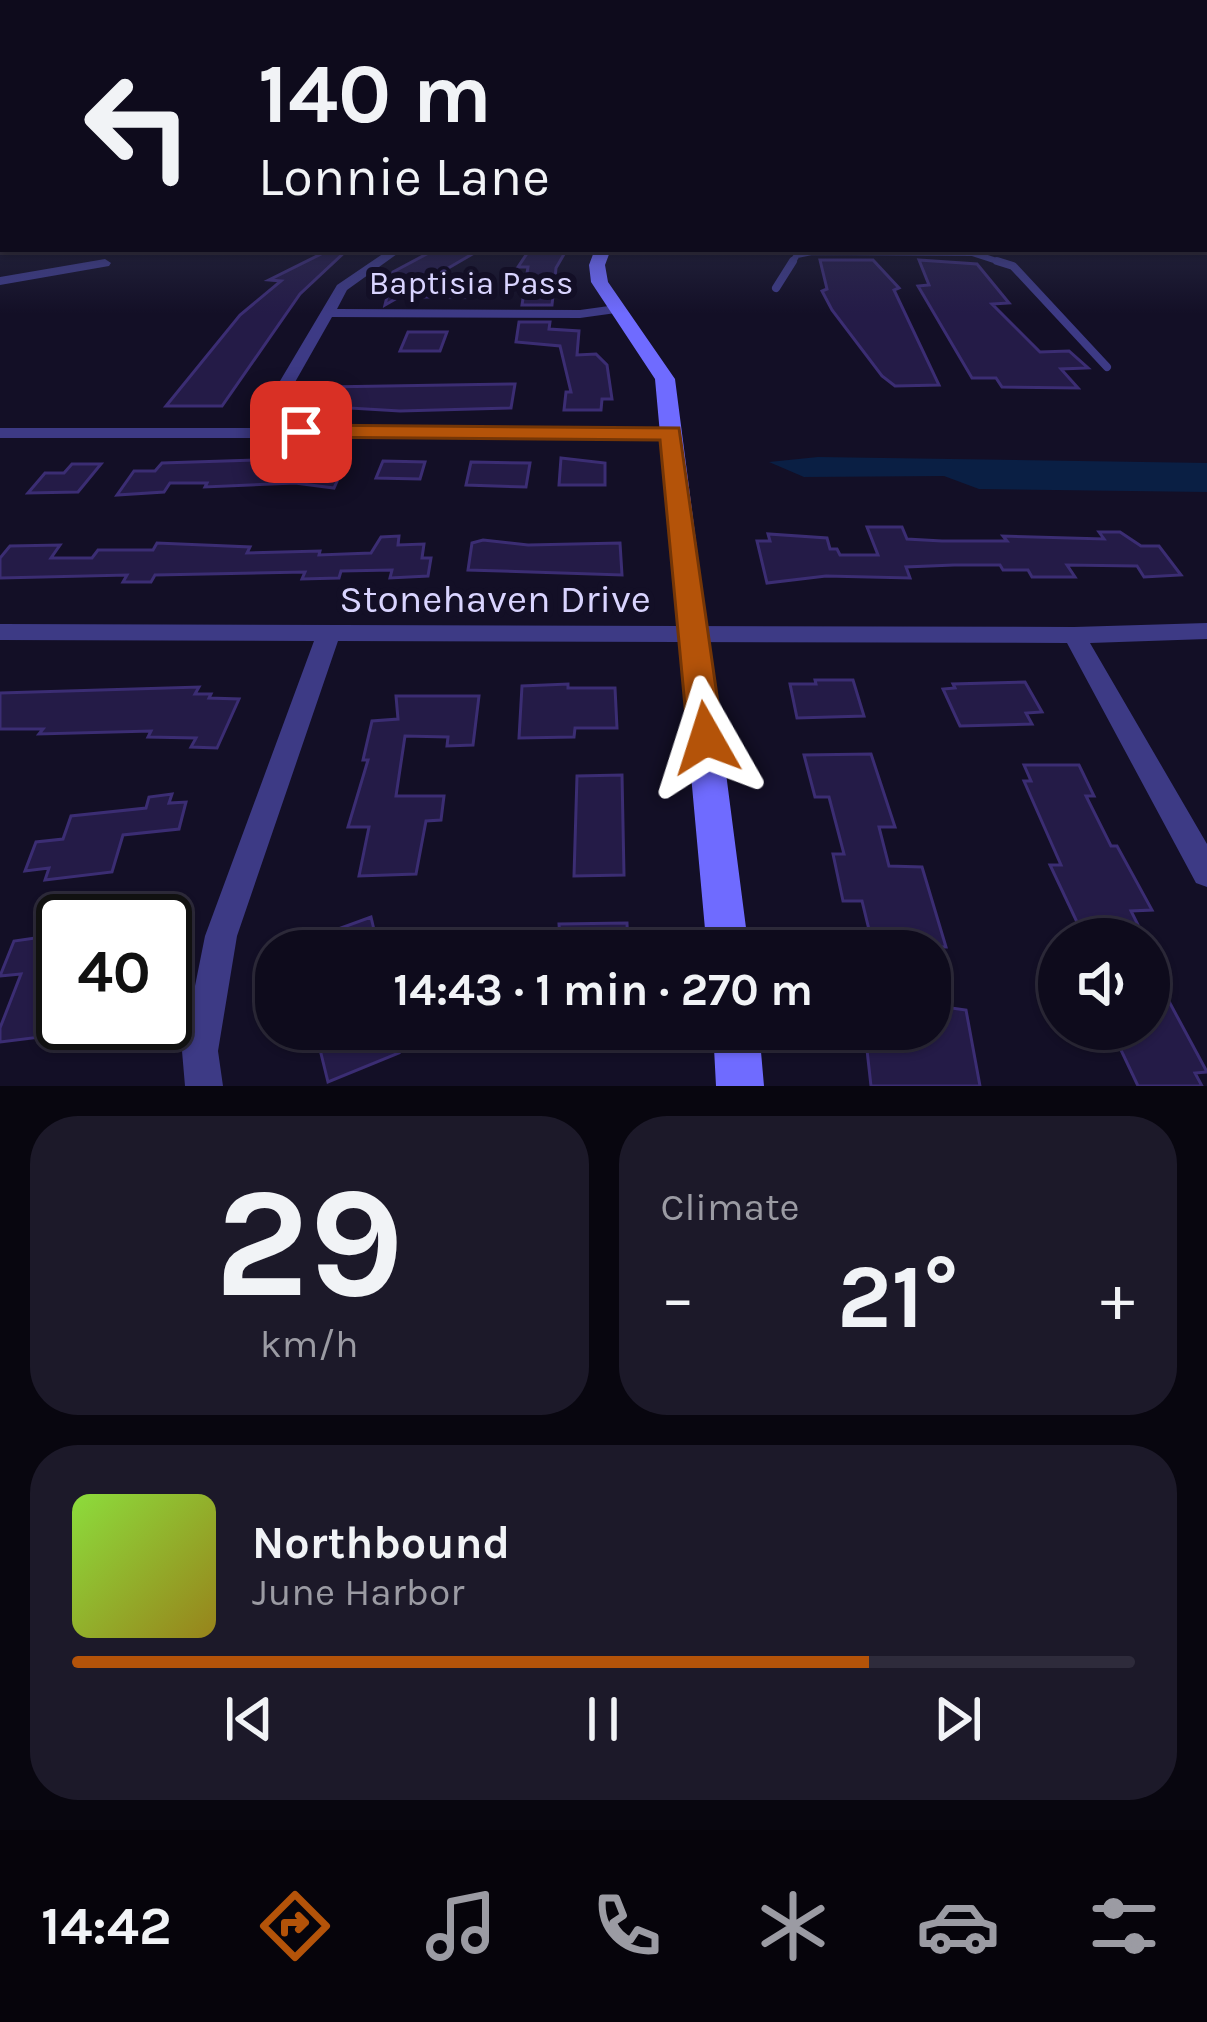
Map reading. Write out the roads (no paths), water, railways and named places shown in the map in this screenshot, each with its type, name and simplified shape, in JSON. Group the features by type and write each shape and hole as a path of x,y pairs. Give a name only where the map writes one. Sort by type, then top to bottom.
{"street":[{"path":"258,432 342,289 394,252"},
{"path":"602,252 594,267 595,278 661,364 726,930"},
{"path":"0,281 105,263"},
{"name":"Baptisia Pass","path":"327,313 580,314 616,309"},
{"path":"0,433 671,433"},
{"name":"Stonehaven Drive","path":"0,632 1074,635 1207,631"},
{"path":"204,1086 200,1051 221,936 328,635"},
{"path":"1074,635 1207,873"},
{"path":"737,1050 740,1086"}],"lane":[{"path":"776,289 797,255 812,252 996,257 1013,266 1107,367"}],"water":[{"path":"818,457 1207,463 1207,492 979,489 944,476 804,477 769,462"}]}
